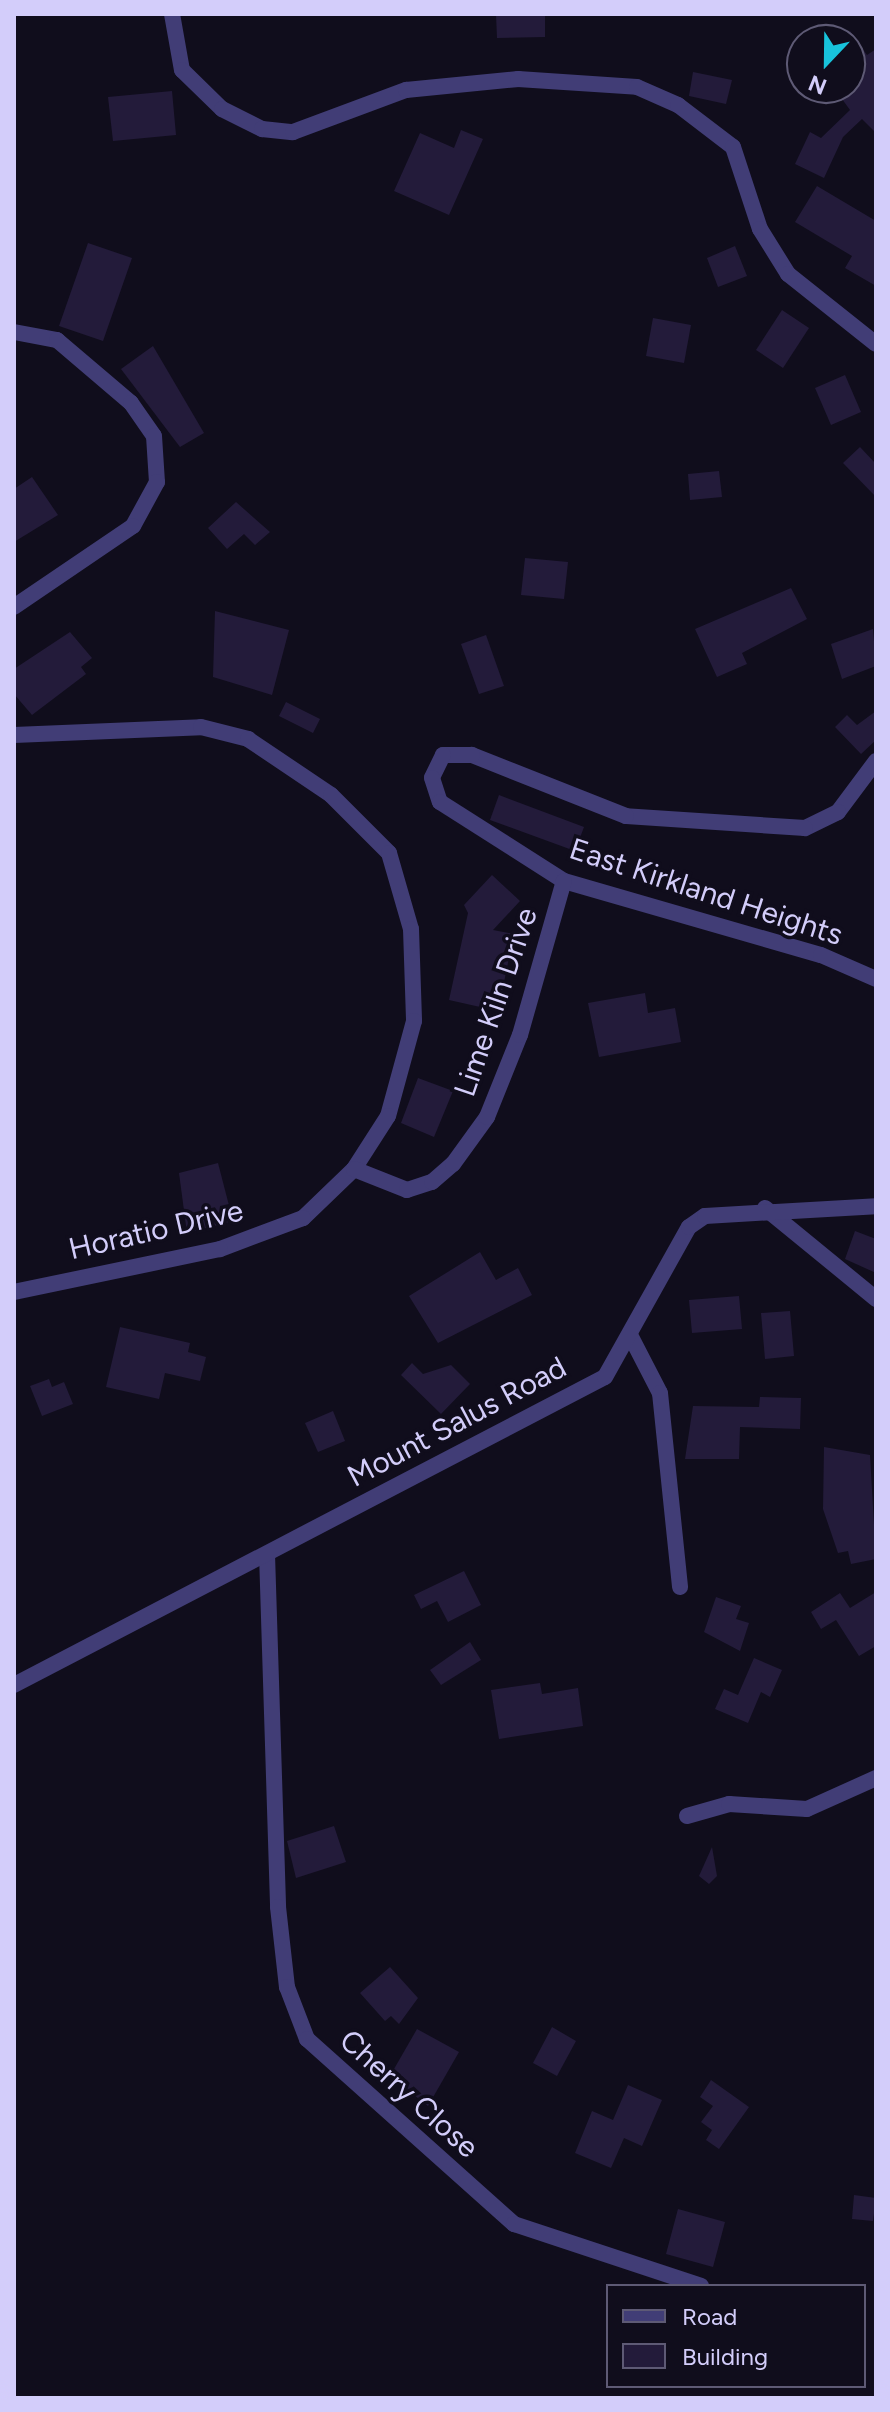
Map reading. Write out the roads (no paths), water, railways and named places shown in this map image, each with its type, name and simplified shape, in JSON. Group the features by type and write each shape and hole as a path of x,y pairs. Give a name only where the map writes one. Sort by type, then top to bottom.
{"street":[{"path":"172,14 182,70 222,109 262,129 293,132 406,90 518,79 637,87 678,105 733,147 760,229 788,274 876,344"},
{"path":"14,332 57,340 131,403 154,436 157,482 133,526 14,607"},
{"name":"Horatio Drive","path":"14,735 201,727 248,739 331,795 389,853 411,929 414,1021 388,1116 354,1169 303,1218 220,1249 14,1292"},
{"name":"East Kirkland Heights","path":"876,761 838,812 805,828 626,816 472,755 443,755 432,778 440,802 564,881 821,955 876,979"},
{"name":"Lime Kiln Drive","path":"354,1169 407,1190 432,1182 453,1164 487,1117 520,1035 564,881"},
{"name":"Mount Salus Road","path":"14,1685 605,1377 689,1227 705,1216 765,1208 876,1206"},
{"path":"765,1208 876,1299"},
{"path":"630,1335 660,1393 680,1587"},
{"name":"Cherry Close","path":"267,1554 278,1907 287,1987 307,2039 514,2224 695,2284"},
{"path":"687,1816 729,1804 807,1809 876,1778"}]}
